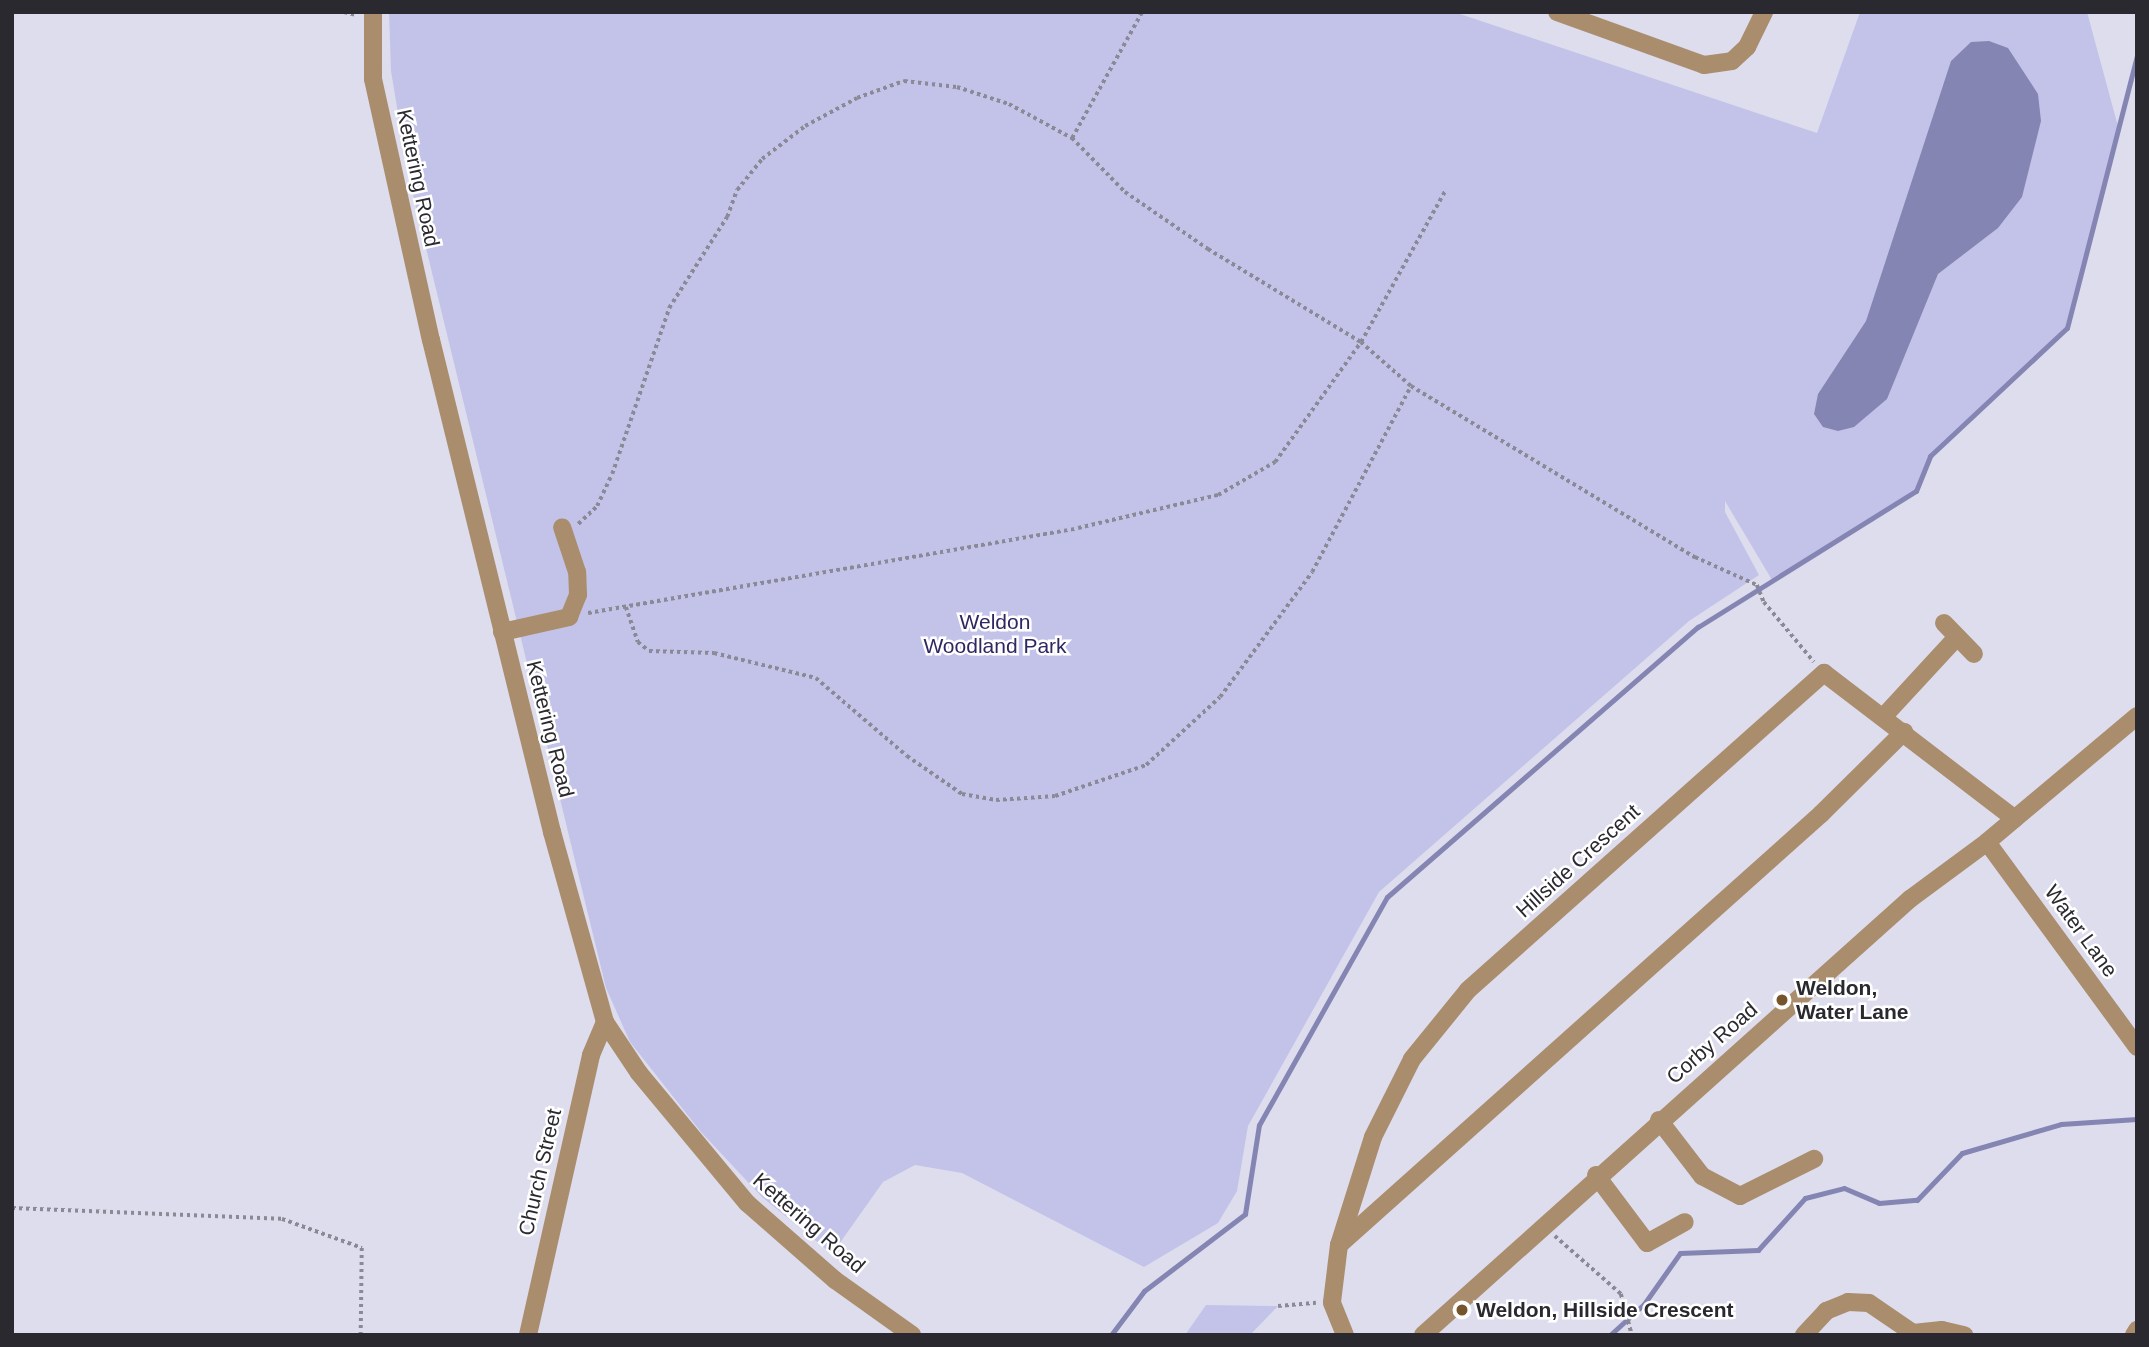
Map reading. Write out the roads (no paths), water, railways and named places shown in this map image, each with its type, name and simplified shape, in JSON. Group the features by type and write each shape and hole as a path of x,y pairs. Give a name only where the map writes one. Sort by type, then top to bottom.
{"street":[{"name":"Kettering Road","path":"373,12 373,79 390,163 502,632 605,1022 639,1073 747,1203 835,1280 912,1335"},
{"path":"1557,12 1704,65 1732,61 1747,47 1764,12"},
{"path":"502,632 569,617 578,595 577,572 562,527"},
{"path":"1944,623 1974,654"},
{"path":"1957,637 1885,715 2015,819"},
{"name":"Hillside Crescent","path":"1345,1335 1332,1302 1339,1245 1373,1137 1412,1059 1468,990 1824,673 1885,715"},
{"name":"Corby Road","path":"1423,1335 1596,1175 1910,899 1987,842 2137,716"},
{"path":"1339,1245 1800,832 1904,732"},
{"name":"Water Lane","path":"1987,842 2137,1047"},
{"name":"Church Street","path":"528,1335 591,1055 605,1022"},
{"path":"1659,1120 1702,1177 1740,1196 1814,1159"},
{"path":"1596,1175 1647,1243 1685,1222"},
{"path":"1804,1335 1826,1311 1847,1302 1869,1303 1913,1334 1942,1330 1964,1335"},
{"path":"2134,1335 2137,1330"}],"waterway":[{"path":"1111,1335 1144,1291 1245,1214 1259,1125 1387,897 1698,627 1916,491 1930,456 2067,328 2137,56"},
{"path":"1610,1335 1644,1304 1680,1253 1758,1250 1805,1198 1844,1188 1879,1203 1917,1200 1962,1153 2061,1124 2137,1119"}],"place":[{"name":"Weldon, Water Lane","path":"1782,1000"},
{"name":"Weldon, Hillside Crescent","path":"1462,1310"}],"park label":[{"name":"Weldon Woodland Park","path":"995,634"}]}
